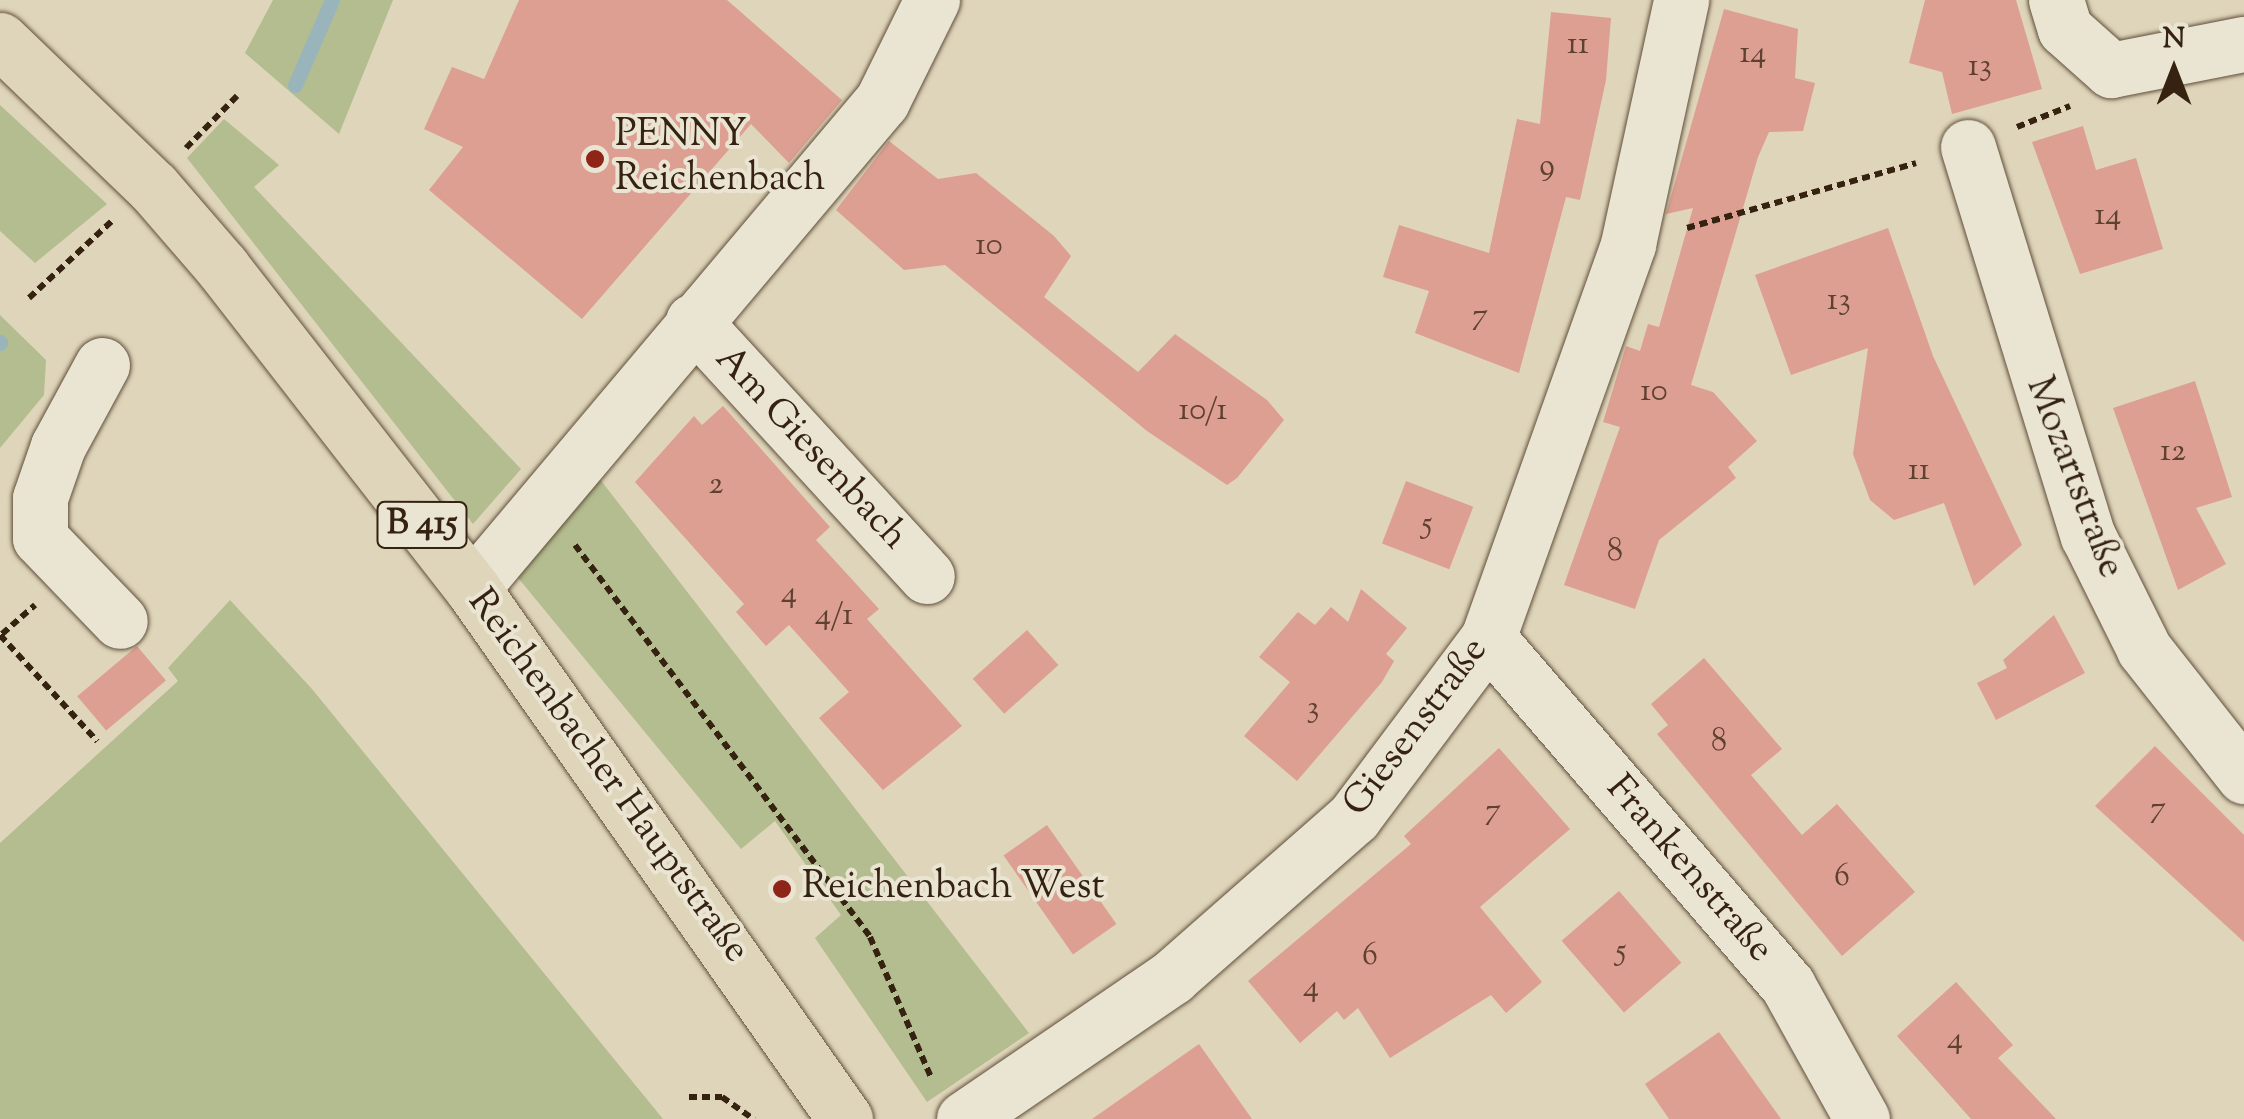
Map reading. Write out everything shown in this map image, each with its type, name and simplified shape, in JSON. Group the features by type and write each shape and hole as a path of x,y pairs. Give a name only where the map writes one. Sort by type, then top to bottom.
{"main road":[{"name":"Reichenbacher Hauptstraße","path":"0,40 153,186 472,588 845,1119"}],"street":[{"name":"Am Giesenbach","path":"472,588 882,101 932,0"},
{"name":"Giesenstraße","path":"949,1101 1172,977 1354,817 1488,638 1628,244 1680,0"},
{"path":"2056,0 2065,29 2112,70 2244,44"},
{"name":"Mozartstraße","path":"1968,147 2088,536 2144,649 2244,776"},
{"name":"Am Giesenbach","path":"693,321 928,576"},
{"path":"102,366 58,446 40,498 40,538 120,621"},
{"name":"Frankenstraße","path":"1488,638 1788,986 1862,1119"}],"path":[{"path":"1628,244 1968,147 2085,100 2112,70"},
{"path":"544,503 870,938 949,1101"},
{"path":"0,635 97,741"},
{"path":"689,1097 722,1097 754,1119"}],"green space":[{"path":"273,0 393,0 339,134 245,53"},
{"path":"0,105 107,204 35,263 0,231"},
{"path":"224,119 279,165 254,187 521,469 473,524 187,158"},
{"path":"0,315 46,360 44,395 0,448"},
{"path":"599,478 1029,1033 927,1102 815,938 841,915 775,821 741,849 510,568"},
{"path":"230,600 312,689 663,1119 0,1119 0,843 178,681 168,668"}],"building":[{"name":"PENNY Reichenbach","path":"519,0 727,0 842,100 789,163 751,124 582,319 429,190 463,147 424,129 452,67 484,79"},
{"path":"1925,0 2016,0 2042,89 1952,114 1942,72 1909,63"},
{"path":"1724,9 1798,29 1795,78 1815,83 1803,131 1769,132 1758,157 1691,385 1713,392 1757,441 1728,467 1736,478 1659,540 1635,609 1564,585 1620,427 1603,422 1626,346 1640,351 1648,324 1659,327 1693,208 1666,214"},
{"path":"1551,12 1611,18 1606,80 1580,200 1566,197 1519,373 1415,333 1429,291 1383,277 1399,225 1489,253 1517,119 1540,124"},
{"path":"2083,126 2096,170 2136,158 2163,249 2080,274 2032,142"},
{"path":"889,141 938,179 976,173 1054,236 1071,256 1044,297 1138,372 1175,334 1267,400 1284,420 1237,478 1227,485 1147,431 945,265 904,270 836,210"},
{"path":"1888,228 1933,356 2022,545 1974,586 1944,503 1894,520 1870,500 1853,454 1868,348 1791,375 1755,275"},
{"path":"2195,381 2232,497 2196,508 2226,564 2178,590 2113,408"},
{"path":"723,406 830,527 816,540 879,609 867,619 962,726 883,790 819,718 849,692 789,625 766,646 736,612 744,604 635,482 694,416 702,425"},
{"path":"1406,481 1473,507 1449,569 1382,544"},
{"path":"1361,589 1407,628 1386,654 1394,661 1382,682 1297,781 1244,736 1290,682 1259,657 1298,612 1315,625 1331,607 1348,622"},
{"path":"2054,615 2085,673 1996,720 1977,683 2007,668 2003,660"},
{"path":"1027,630 1058,665 1004,714 973,679"},
{"path":"137,646 166,680 106,731 77,696"},
{"path":"1704,658 1782,749 1751,775 1802,835 1837,804 1915,892 1842,956 1657,734 1668,725 1651,704"},
{"path":"2155,746 2244,835 2244,942 2095,806"},
{"path":"1499,748 1570,829 1480,907 1542,982 1506,1013 1491,995 1390,1058 1358,1008 1344,1020 1337,1011 1300,1043 1248,981 1411,844 1404,836"},
{"path":"1047,825 1116,924 1073,955 1004,855"},
{"path":"1619,891 1681,963 1624,1013 1562,941"},
{"path":"1956,982 2013,1045 1998,1058 2056,1119 1971,1119 1897,1036"},
{"path":"1719,1032 1781,1119 1669,1119 1645,1084"},
{"path":"1199,1044 1252,1119 1092,1119"}],"waterway":[{"path":"295,85 332,0"}],"place":[{"name":"PENNY Reichenbach","path":"595,159"},
{"name":"Reichenbach West","path":"782,889"}]}
